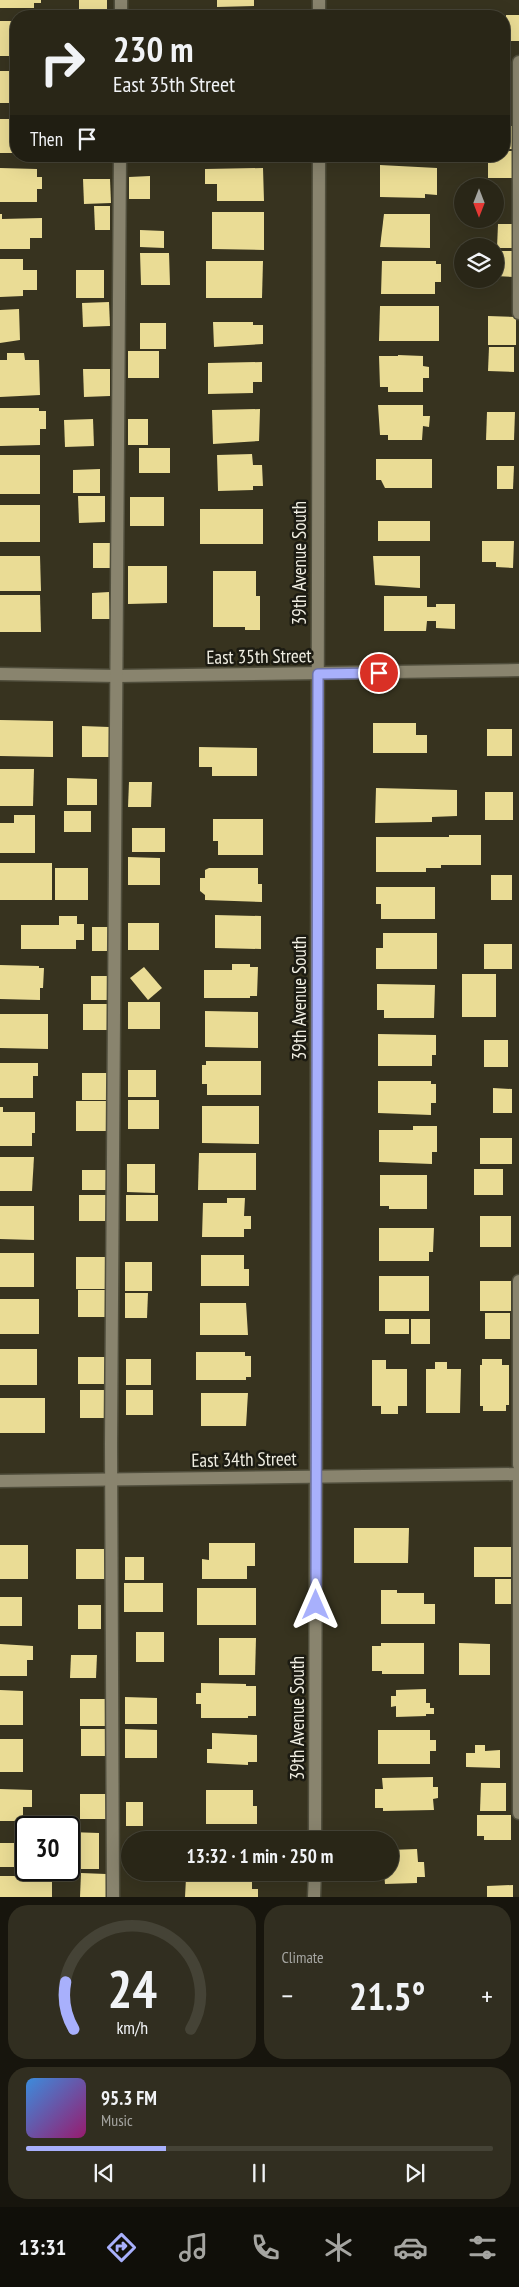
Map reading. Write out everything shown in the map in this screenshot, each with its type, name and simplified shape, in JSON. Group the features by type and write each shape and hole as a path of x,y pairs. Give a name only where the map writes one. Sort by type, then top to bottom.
{"street":[{"path":"519,62 519,313"},
{"path":"113,1897 112,1479 120,162"},
{"name":"39th Avenue South","path":"315,1831 319,162"},
{"name":"East 35th Street","path":"0,674 118,676 519,670"},
{"path":"519,1281 519,1465"},
{"path":"519,1476 519,1813"},
{"name":"East 34th Street","path":"0,1481 519,1476"},
{"path":"314,1897 315,1881"}],"building":[{"path":"0,0 41,0 41,3 34,3 34,8 0,8"},
{"path":"79,0 107,0 107,9 79,9"},
{"path":"217,0 254,0 254,6 217,7"},
{"path":"510,15 519,15 519,41 510,41"},
{"path":"0,21 10,21 10,56 0,56"},
{"path":"0,71 10,71 10,103 0,103"},
{"path":"0,119 10,119 10,153 0,153"},
{"path":"510,126 516,126 516,149 510,149"},
{"path":"510,151 516,151 515,178 488,178 488,162 510,162"},
{"path":"380,165 437,168 437,195 425,194 425,198 380,197"},
{"path":"0,168 37,169 37,177 42,177 42,189 37,189 37,202 0,202"},
{"path":"263,168 264,201 217,201 217,184 205,184 205,169"},
{"path":"150,176 150,199 129,199 129,177"},
{"path":"83,179 110,179 111,203 84,204"},
{"path":"94,206 110,206 110,230 95,230"},
{"path":"212,212 264,212 264,250 212,249"},
{"path":"0,214 2,214 2,219 42,218 42,238 30,238 30,249 0,249"},
{"path":"384,214 430,214 430,248 380,247"},
{"path":"504,224 515,224 515,248 504,248 504,238 497,238 498,228 504,228"},
{"path":"140,230 164,231 164,248 140,247"},
{"path":"504,251 515,251 515,277 504,276"},
{"path":"140,253 169,253 170,285 141,285"},
{"path":"0,259 23,259 23,270 37,270 37,290 23,290 23,296 0,297"},
{"path":"206,261 263,261 262,298 206,298"},
{"path":"382,261 436,261 436,264 441,264 441,282 435,282 435,294 381,294"},
{"path":"76,270 104,270 104,298 76,298"},
{"path":"109,302 110,326 83,327 82,303"},
{"path":"380,306 439,306 439,341 379,341"},
{"path":"19,309 20,340 0,343 0,310"},
{"path":"488,316 516,317 516,345 488,345"},
{"path":"213,322 253,322 253,325 263,325 263,344 214,347"},
{"path":"140,323 166,323 166,349 140,349"},
{"path":"489,347 514,347 514,372 488,371"},
{"path":"128,351 159,351 159,378 128,378"},
{"path":"7,353 24,353 25,360 39,360 40,395 0,397 0,360 7,360"},
{"path":"379,356 423,356 423,366 429,367 429,378 423,378 423,392 388,392 388,387 380,387"},
{"path":"262,362 262,382 253,382 253,393 208,394 208,363"},
{"path":"83,369 110,369 110,396 84,397"},
{"path":"378,405 423,405 423,416 430,416 429,427 423,426 422,440 388,440 388,435 380,435"},
{"path":"0,408 39,408 39,411 46,411 46,429 40,429 40,445 0,446"},
{"path":"260,409 259,441 213,444 212,410"},
{"path":"487,412 515,412 514,440 486,440"},
{"path":"93,419 94,446 65,447 64,420"},
{"path":"128,419 148,419 148,445 128,445"},
{"path":"139,448 170,448 170,473 139,473"},
{"path":"252,454 253,465 262,465 263,486 253,486 253,490 218,491 217,455"},
{"path":"0,455 40,455 40,494 0,494"},
{"path":"376,459 432,459 432,488 385,488 381,480 376,480"},
{"path":"497,466 514,466 513,489 497,489"},
{"path":"100,469 100,493 73,493 73,470"},
{"path":"78,496 105,496 105,522 79,523"},
{"path":"130,497 164,497 164,526 130,526"},
{"path":"0,505 40,505 40,542 0,542"},
{"path":"200,509 263,509 263,544 200,544"},
{"path":"378,521 430,521 430,541 378,541"},
{"path":"482,541 514,541 513,568 496,567 496,562 482,562"},
{"path":"93,543 110,543 110,568 93,568"},
{"path":"0,556 40,556 41,591 0,591"},
{"path":"373,556 420,556 420,588 375,585"},
{"path":"128,566 167,566 167,603 128,604"},
{"path":"213,571 256,571 256,596 260,596 260,630 245,630 245,627 213,627"},
{"path":"109,592 110,619 92,619 92,593"},
{"path":"0,595 40,595 41,632 0,632"},
{"path":"384,596 427,596 427,607 436,607 436,604 455,604 455,629 436,628 436,621 427,621 426,631 384,631"},
{"path":"0,720 53,721 53,757 0,756"},
{"path":"373,723 416,723 416,735 427,735 427,753 373,753"},
{"path":"82,726 109,727 109,757 82,757"},
{"path":"487,729 512,729 512,756 487,756"},
{"path":"199,747 257,748 257,776 212,776 212,767 199,767"},
{"path":"0,769 34,769 33,806 0,806"},
{"path":"67,778 97,779 97,805 67,805"},
{"path":"129,782 152,782 151,807 128,807"},
{"path":"376,788 457,790 457,816 432,817 432,822 375,823"},
{"path":"485,792 513,792 513,820 485,820"},
{"path":"64,811 91,811 91,832 64,832"},
{"path":"14,815 35,815 35,853 0,853 0,823 14,823"},
{"path":"213,819 263,819 263,855 218,855 218,841 213,841"},
{"path":"132,828 165,828 165,852 132,852"},
{"path":"449,835 481,835 481,865 441,865 441,868 426,868 426,872 376,872 376,837 449,837"},
{"path":"128,857 160,858 160,885 128,885"},
{"path":"0,863 52,863 52,900 0,900"},
{"path":"55,868 88,868 88,900 55,900"},
{"path":"209,868 258,868 258,884 262,884 262,902 205,900 205,895 200,891 200,878 205,878 205,870"},
{"path":"491,875 512,875 512,900 491,900"},
{"path":"376,887 435,887 435,919 381,919 381,904 376,904"},
{"path":"215,915 261,916 261,949 215,948"},
{"path":"59,916 77,916 77,924 84,924 84,940 76,940 76,949 21,949 21,925 59,925"},
{"path":"128,923 159,923 159,950 128,950"},
{"path":"92,927 108,927 108,951 92,951"},
{"path":"383,933 437,933 437,969 376,969 376,948 383,948"},
{"path":"484,944 512,944 512,969 484,969"},
{"path":"232,964 250,964 250,967 258,967 257,996 250,996 250,998 204,998 204,970 232,970"},
{"path":"0,965 39,966 39,968 44,968 40,1000 0,999"},
{"path":"144,967 162,988 148,1000 130,978"},
{"path":"462,974 496,974 496,1017 462,1017"},
{"path":"91,976 109,976 108,1000 91,1000"},
{"path":"377,984 435,985 434,1018 384,1018 384,1010 377,1010"},
{"path":"128,1002 160,1002 160,1029 128,1029"},
{"path":"83,1004 108,1004 108,1030 83,1030"},
{"path":"205,1011 258,1012 258,1048 205,1047"},
{"path":"0,1014 48,1014 48,1049 0,1048"},
{"path":"378,1034 436,1035 436,1055 432,1055 432,1066 378,1066"},
{"path":"484,1040 508,1040 508,1067 484,1067"},
{"path":"206,1061 261,1061 261,1095 207,1095 207,1084 202,1084 202,1065 206,1065"},
{"path":"0,1063 38,1063 38,1076 33,1076 33,1098 0,1098"},
{"path":"128,1070 156,1070 156,1097 128,1097"},
{"path":"82,1073 109,1073 109,1100 82,1100"},
{"path":"378,1081 431,1081 431,1084 436,1084 436,1103 431,1103 431,1115 378,1113"},
{"path":"493,1088 512,1089 512,1113 493,1113"},
{"path":"128,1100 159,1100 159,1129 128,1129"},
{"path":"76,1101 108,1101 108,1131 76,1131"},
{"path":"202,1106 259,1106 259,1144 202,1143"},
{"path":"0,1107 3,1107 3,1112 35,1112 35,1133 32,1133 32,1146 0,1146"},
{"path":"413,1126 437,1126 437,1152 432,1152 432,1164 379,1162 379,1130 413,1130"},
{"path":"480,1138 512,1138 512,1164 480,1164"},
{"path":"199,1153 256,1153 256,1190 198,1190"},
{"path":"0,1157 34,1157 32,1191 0,1191"},
{"path":"127,1164 155,1164 155,1193 127,1192"},
{"path":"474,1169 503,1169 503,1195 474,1195"},
{"path":"82,1170 107,1170 107,1190 82,1190"},
{"path":"380,1175 427,1175 427,1209 389,1209 389,1206 380,1206"},
{"path":"79,1195 108,1195 108,1221 79,1221"},
{"path":"126,1195 158,1195 158,1221 126,1221"},
{"path":"227,1198 245,1198 244,1216 251,1216 251,1229 244,1229 244,1237 202,1237 203,1203 227,1203"},
{"path":"0,1206 34,1206 34,1240 0,1239"},
{"path":"480,1216 511,1216 511,1247 480,1247"},
{"path":"379,1228 434,1228 433,1252 429,1252 429,1261 379,1261"},
{"path":"0,1253 34,1253 34,1287 0,1287"},
{"path":"201,1255 244,1255 244,1269 249,1269 249,1286 201,1286"},
{"path":"76,1257 108,1257 108,1289 76,1289"},
{"path":"125,1262 152,1262 152,1291 125,1291"},
{"path":"379,1276 429,1276 429,1311 379,1311"},
{"path":"480,1281 511,1281 511,1311 480,1311"},
{"path":"78,1290 108,1290 108,1317 78,1317"},
{"path":"125,1293 148,1293 147,1318 125,1318"},
{"path":"0,1299 39,1299 39,1334 0,1334"},
{"path":"200,1303 246,1303 248,1335 200,1335"},
{"path":"485,1313 510,1313 510,1339 485,1339"},
{"path":"385,1319 409,1319 409,1334 385,1334"},
{"path":"411,1319 430,1319 430,1344 411,1344"},
{"path":"0,1349 37,1349 37,1385 0,1385"},
{"path":"196,1352 245,1352 245,1356 251,1356 251,1377 246,1377 246,1380 196,1380"},
{"path":"78,1357 108,1357 107,1384 78,1384"},
{"path":"126,1359 151,1359 151,1385 126,1385"},
{"path":"482,1359 502,1359 502,1365 509,1365 509,1405 506,1405 506,1411 483,1411 483,1406 480,1406 480,1365 482,1365"},
{"path":"372,1360 386,1360 386,1369 407,1369 407,1406 398,1406 398,1414 381,1414 381,1406 372,1406"},
{"path":"435,1362 447,1362 447,1369 461,1369 460,1413 426,1413 426,1369 435,1369"},
{"path":"80,1390 107,1390 107,1418 80,1418"},
{"path":"126,1390 153,1390 153,1415 126,1415"},
{"path":"201,1393 248,1393 246,1426 201,1426"},
{"path":"0,1398 45,1398 45,1433 0,1433"},
{"path":"354,1528 409,1528 408,1563 354,1563"},
{"path":"209,1543 255,1543 255,1566 247,1566 247,1579 202,1579 202,1559 209,1560"},
{"path":"0,1545 28,1545 28,1579 0,1579"},
{"path":"474,1547 511,1547 511,1577 474,1577"},
{"path":"76,1549 107,1549 107,1579 76,1579"},
{"path":"125,1557 144,1557 144,1580 125,1580"},
{"path":"495,1579 511,1579 511,1604 495,1604"},
{"path":"124,1583 163,1583 163,1612 124,1612"},
{"path":"197,1588 256,1588 256,1625 197,1625"},
{"path":"381,1590 397,1590 397,1593 424,1593 424,1604 435,1604 435,1624 381,1624"},
{"path":"0,1597 22,1597 22,1626 0,1626"},
{"path":"78,1605 101,1605 101,1629 78,1629"},
{"path":"136,1632 164,1632 164,1662 136,1662"},
{"path":"219,1638 256,1638 255,1675 219,1675"},
{"path":"381,1643 424,1643 424,1674 382,1674 382,1671 372,1671 372,1646 381,1646"},
{"path":"459,1643 490,1644 490,1675 459,1675"},
{"path":"0,1644 33,1646 33,1660 27,1660 27,1676 0,1676"},
{"path":"71,1655 97,1655 96,1678 70,1678"},
{"path":"201,1683 256,1686 256,1716 248,1716 248,1718 201,1718 201,1704 196,1704 196,1693 201,1693"},
{"path":"426,1689 426,1703 430,1703 430,1708 434,1708 434,1714 396,1717 396,1706 391,1707 391,1696 396,1696 396,1690"},
{"path":"0,1690 23,1691 23,1725 0,1725"},
{"path":"125,1697 157,1698 157,1724 125,1724"},
{"path":"80,1699 106,1699 106,1726 80,1726"},
{"path":"81,1729 106,1729 106,1756 81,1756"},
{"path":"125,1729 157,1730 157,1758 125,1758"},
{"path":"378,1730 430,1730 430,1740 436,1740 436,1751 430,1751 430,1764 378,1764"},
{"path":"212,1733 257,1735 257,1762 248,1762 248,1765 207,1763 207,1749 212,1749"},
{"path":"0,1739 23,1739 23,1772 0,1772"},
{"path":"475,1745 485,1745 485,1751 500,1750 500,1768 466,1767 466,1753 475,1753"},
{"path":"433,1777 433,1787 438,1787 438,1798 433,1799 434,1810 383,1811 383,1808 375,1808 375,1789 383,1789 382,1778"},
{"path":"481,1783 506,1783 506,1811 480,1811"},
{"path":"0,1789 32,1790 32,1807 23,1807 23,1816 15,1816 15,1821 0,1821"},
{"path":"206,1790 253,1790 253,1806 257,1806 257,1824 206,1824"},
{"path":"80,1794 106,1794 106,1819 80,1819"},
{"path":"126,1802 143,1802 143,1826 126,1826"},
{"path":"477,1815 511,1815 511,1840 484,1840 484,1836 477,1836"},
{"path":"80,1832 99,1833 99,1869 80,1869"},
{"path":"0,1843 15,1843 15,1867 0,1867"},
{"path":"417,1849 418,1862 424,1862 425,1877 417,1877 417,1883 385,1884 385,1881 399,1881 399,1850"},
{"path":"81,1873 106,1874 106,1897 80,1897"},
{"path":"0,1876 15,1876 15,1881 52,1881 52,1897 0,1897"},
{"path":"186,1881 252,1881 252,1889 258,1889 258,1897 185,1897"},
{"path":"513,1885 513,1897 487,1897 487,1886"}],"route":[{"path":"316,1605 318,674 379,673"}]}
